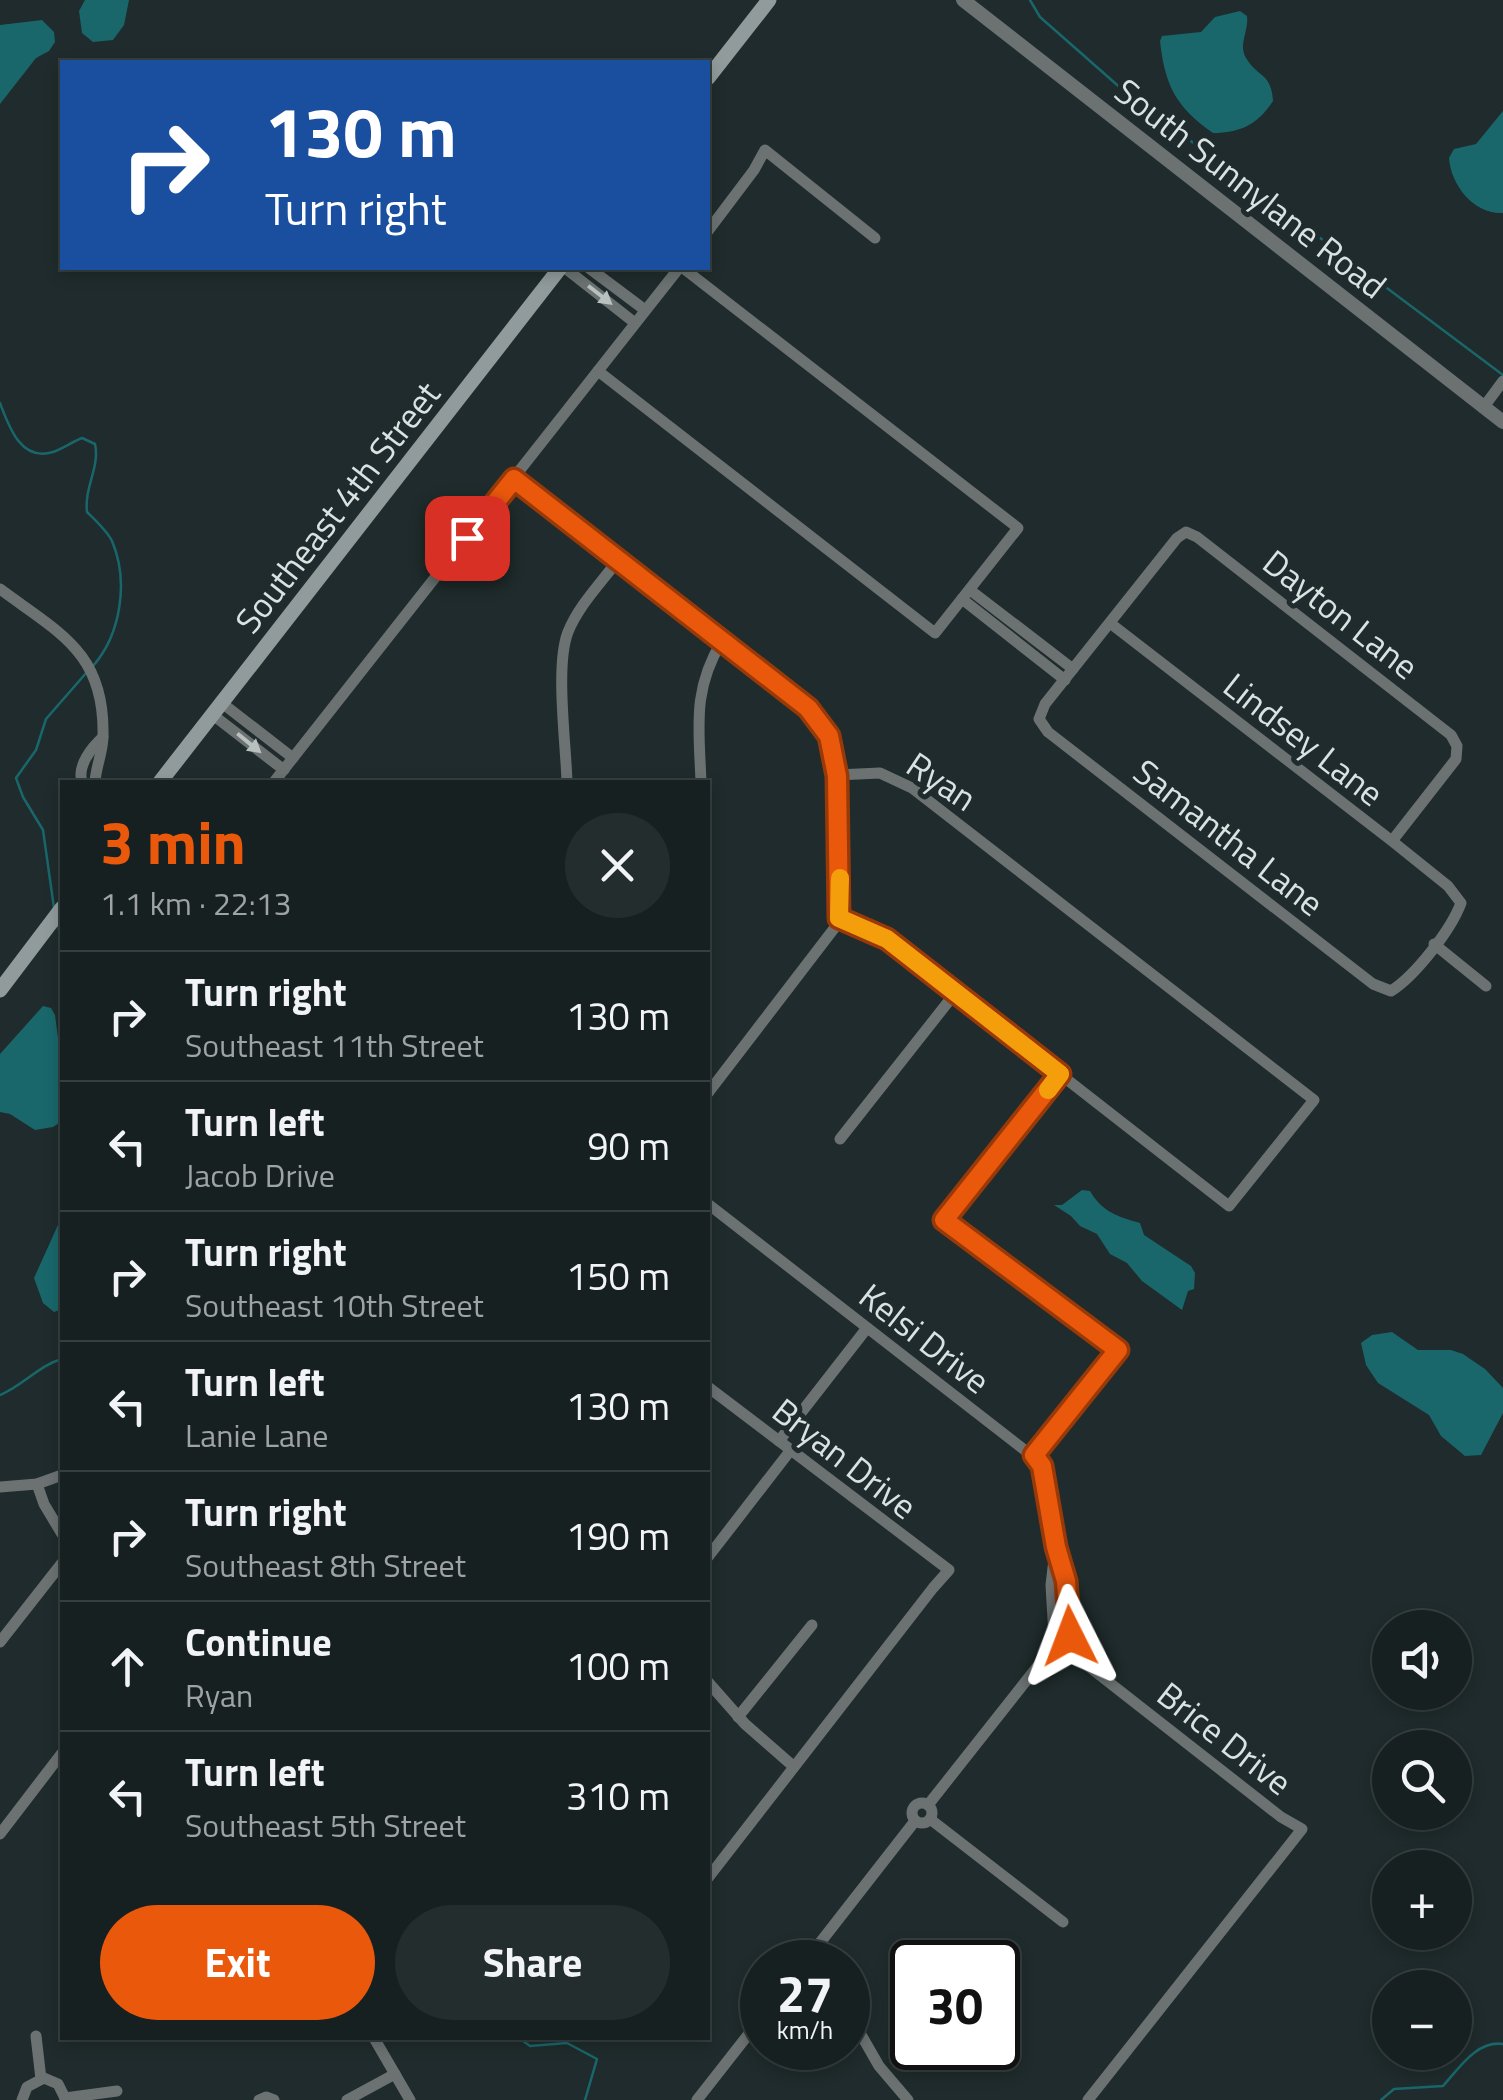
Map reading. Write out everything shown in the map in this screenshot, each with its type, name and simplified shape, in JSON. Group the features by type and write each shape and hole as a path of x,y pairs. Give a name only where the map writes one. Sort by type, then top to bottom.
{"main road":[{"path":"710,75 768,0"},
{"name":"Southeast 4th Street","path":"162,780 561,270"},
{"path":"0,990 60,911"}],"street":[{"name":"South Sunnylane Road","path":"962,0 1503,422"},
{"path":"710,227 765,150 875,238"},
{"path":"566,270 636,323"},
{"path":"592,270 645,310"},
{"path":"276,780 679,270"},
{"path":"598,371 936,633 1018,528 684,270"},
{"path":"1482,408 1503,381"},
{"path":"514,479 817,717 829,736 837,776 839,918 826,941 710,1090"},
{"name":"Dayton Lane","path":"1110,623 1177,538 1186,532 1197,536 1452,736 1457,746 1456,759 1392,842"},
{"path":"567,780 565,640 584,603 618,560"},
{"path":"0,589 75,645 89,663 99,696 103,737 95,780"},
{"path":"966,594 1069,674 1110,623"},
{"name":"Lindsey Lane","path":"1110,623 1448,886 1461,903 1434,944"},
{"path":"702,780 700,686 722,641"},
{"name":"Samantha Lane","path":"1069,674 1045,704 1039,720 1048,732 1373,984 1390,990 1403,983 1434,944"},
{"path":"218,709 293,758"},
{"path":"218,709 284,770"},
{"path":"82,780 84,764 103,737"},
{"name":"Ryan","path":"837,776 880,774 912,788 1314,1100 1229,1206 1060,1074"},
{"path":"839,918 887,939 1060,1074 944,1220 1118,1350 1034,1455 1042,1466 1066,1581 1072,1644 1069,1651 1060,1654 1053,1642 1051,1577 1056,1547"},
{"path":"1434,944 1486,986"},
{"path":"840,1139 956,992"},
{"name":"Kelsi Drive","path":"710,1206 1034,1455"},
{"path":"779,1441 867,1328"},
{"name":"Bryan Drive","path":"710,1389 949,1570 793,1766"},
{"path":"710,1555 790,1451"},
{"path":"0,1486 37,1484 60,1476"},
{"path":"37,1484 60,1531"},
{"path":"0,1642 60,1566"},
{"path":"738,1717 812,1625"},
{"path":"822,1940 915,1821 921,1823 1060,1633 1070,1636"},
{"name":"Brice Drive","path":"1069,1651 1281,1817 1302,1829 1088,2100"},
{"path":"710,1684 738,1717 793,1766 710,1875"},
{"path":"0,1834 60,1756"},
{"path":"929,1812 1063,1922"},
{"path":"36,2036 41,2079"},
{"path":"375,2040 410,2100"},
{"path":"697,2100 740,2045"},
{"path":"870,2050 908,2100"},
{"path":"347,2100 395,2074"},
{"path":"22,2100 26,2087 41,2079 58,2084 66,2099 117,2090"},
{"path":"259,2100 266,2096 274,2100"}],"water":[{"path":"85,0 129,0 124,25 113,40 93,42 82,33 79,11"},
{"path":"1240,11 1247,16 1244,53 1267,80 1273,101 1248,126 1213,133 1174,94 1160,41 1162,36 1201,32 1215,17"},
{"path":"42,20 54,32 55,42 49,51 36,58 0,104 0,25"},
{"path":"1503,111 1503,213 1483,209 1466,197 1454,179 1449,158 1454,149 1476,144"},
{"path":"43,1006 51,1008 60,1053 60,1122 35,1130 0,1112 0,1054"},
{"path":"1082,1190 1090,1191 1111,1212 1140,1223 1144,1235 1191,1266 1195,1273 1194,1289 1188,1291 1182,1310 1142,1281 1127,1263 1110,1254 1097,1234 1054,1205 1062,1205"},
{"path":"60,1220 60,1310 54,1312 43,1303 34,1278"},
{"path":"1392,1332 1418,1350 1463,1354 1503,1388 1503,1413 1481,1455 1465,1456 1441,1436 1429,1415 1378,1383 1366,1365 1361,1343 1372,1335"}],"waterway":[{"path":"1030,0 1040,17 1124,91 1503,375"},
{"path":"0,403 18,440 32,452 53,452 82,438 95,444 87,512 112,541 121,590 116,623 93,666"},
{"path":"54,908 43,830 16,778 36,750 46,719 87,672"},
{"path":"58,925 60,934"},
{"path":"0,1395 60,1360"},
{"path":"522,2040 530,2046 567,2043 597,2059 585,2100"},
{"path":"1381,2100 1394,2089 1443,2086 1477,2051 1503,2044"}],"slow traffic":[{"path":"840,878 839,918 887,939 1060,1074 1048,1090"}],"route":[{"path":"467,538 514,479 808,708 824,726 833,748 837,776 839,918 887,939 1060,1074 944,1220 1118,1350 1034,1455 1042,1466 1066,1581 1070,1636"}]}
